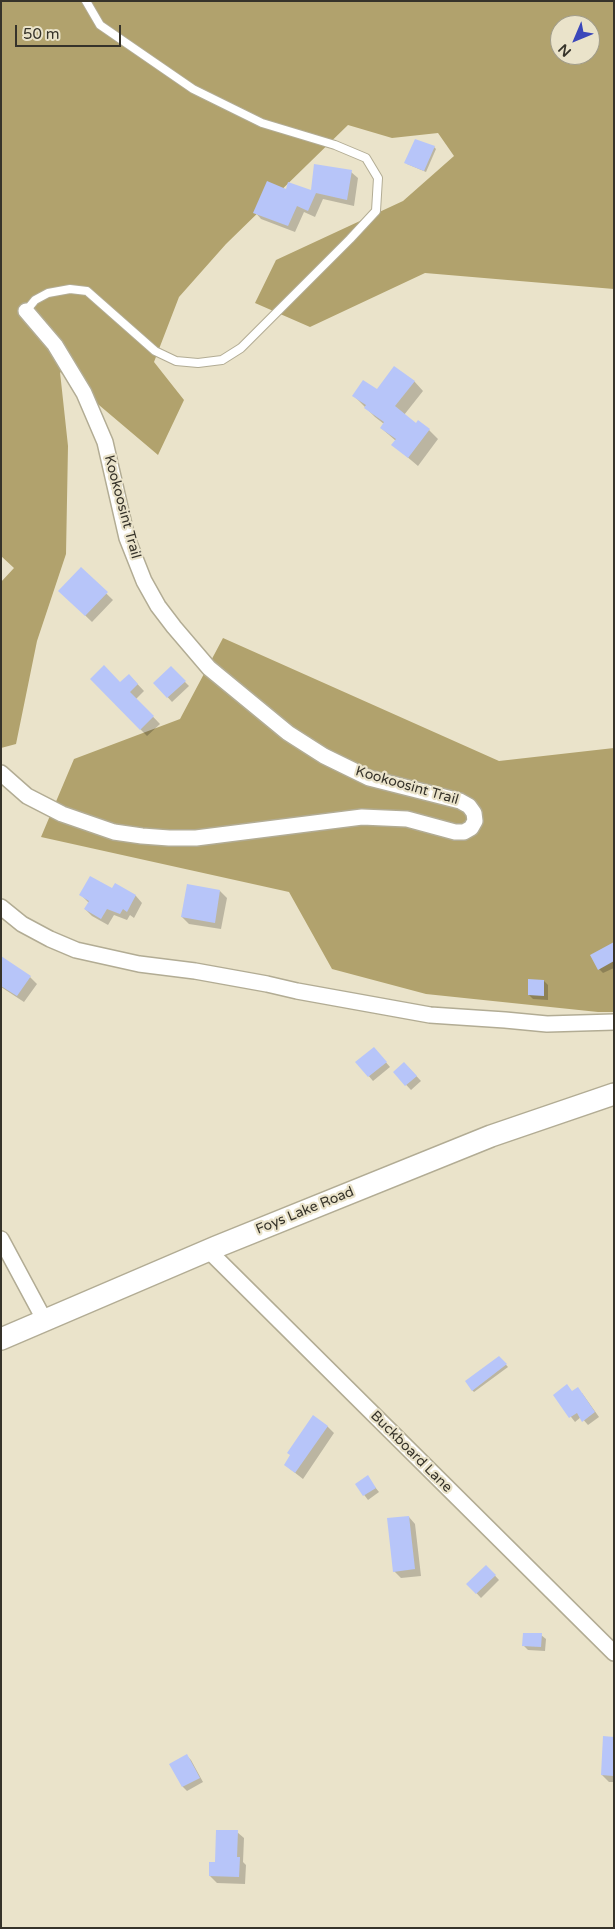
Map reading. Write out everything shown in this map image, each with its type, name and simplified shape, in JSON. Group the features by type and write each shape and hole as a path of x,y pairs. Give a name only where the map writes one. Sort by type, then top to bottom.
{"street":[{"name":"Kookoosint Trail","path":"1,773 27,796 62,814 114,832 142,836 196,838 362,816 407,819 455,832 464,832 471,828 475,821 474,814 469,806 460,801 369,778 324,756 288,733 209,668 158,606 144,581 127,538 105,442 84,392 55,345 26,311"},
{"path":"1,907 22,924 58,943 88,953 139,964 195,971 430,1015 547,1024 614,1022"},
{"name":"Foys Lake Road","path":"1,1340 208,1250 492,1136 614,1094"},
{"path":"1,1239 45,1321"},
{"name":"Buckboard Lane","path":"208,1250 614,1653"}],"lane":[{"path":"26,311 35,300 48,294 70,289 88,291 155,351 176,361 198,363 222,360 241,348 350,239 376,210 378,178 366,158 335,145 262,123 193,89 100,25 86,1"}],"shaded area":[{"path":"1,1 614,1 614,289 425,273 310,327 255,303 276,260 403,201 454,156 438,133 392,138 348,125 226,244 179,297 154,362 184,400 158,455 60,372 68,446 66,554 37,641 16,744 1,748 1,582 14,568 1,556"},
{"path":"223,638 499,761 614,748 614,1012 598,1012 426,994 332,969 289,892 41,837 74,759 180,719"}],"building":[{"path":"415,139 435,146 424,171 404,163"},
{"path":"314,164 352,170 347,200 316,193 308,211 297,206 288,226 253,213 267,181 286,189 288,182 311,190"},
{"path":"394,366 415,381 395,406 416,423 418,420 430,429 408,458 391,445 396,439 380,428 384,422 364,408 366,405 352,396 363,380 377,389"},
{"path":"81,567 108,592 85,616 58,591"},
{"path":"104,665 120,682 129,674 138,684 130,692 154,716 140,730 90,679"},
{"path":"171,666 186,681 167,698 153,683"},
{"path":"90,876 112,888 115,883 136,895 127,912 123,909 120,914 107,909 101,919 84,909 89,901 79,895"},
{"path":"187,884 220,890 215,923 181,917"},
{"path":"614,942 614,961 598,970 590,955"},
{"path":"1,956 31,976 17,996 1,986"},
{"path":"528,979 544,980 544,996 528,995"},
{"path":"374,1047 387,1062 368,1077 355,1062"},
{"path":"404,1062 417,1076 405,1086 393,1072"},
{"path":"499,1356 507,1364 472,1391 465,1381"},
{"path":"567,1384 572,1391 578,1387 595,1412 582,1422 577,1413 569,1418 553,1395"},
{"path":"313,1415 328,1426 295,1473 284,1465 290,1455 287,1453"},
{"path":"368,1475 376,1488 363,1496 355,1484"},
{"path":"409,1516 415,1569 393,1572 387,1518"},
{"path":"486,1565 496,1575 476,1594 466,1584"},
{"path":"523,1633 542,1633 541,1647 522,1646"},
{"path":"603,1736 614,1737 614,1776 601,1775"},
{"path":"187,1754 200,1778 182,1787 169,1764"},
{"path":"216,1830 238,1830 237,1857 240,1857 239,1877 209,1876 209,1862 215,1862"}]}
